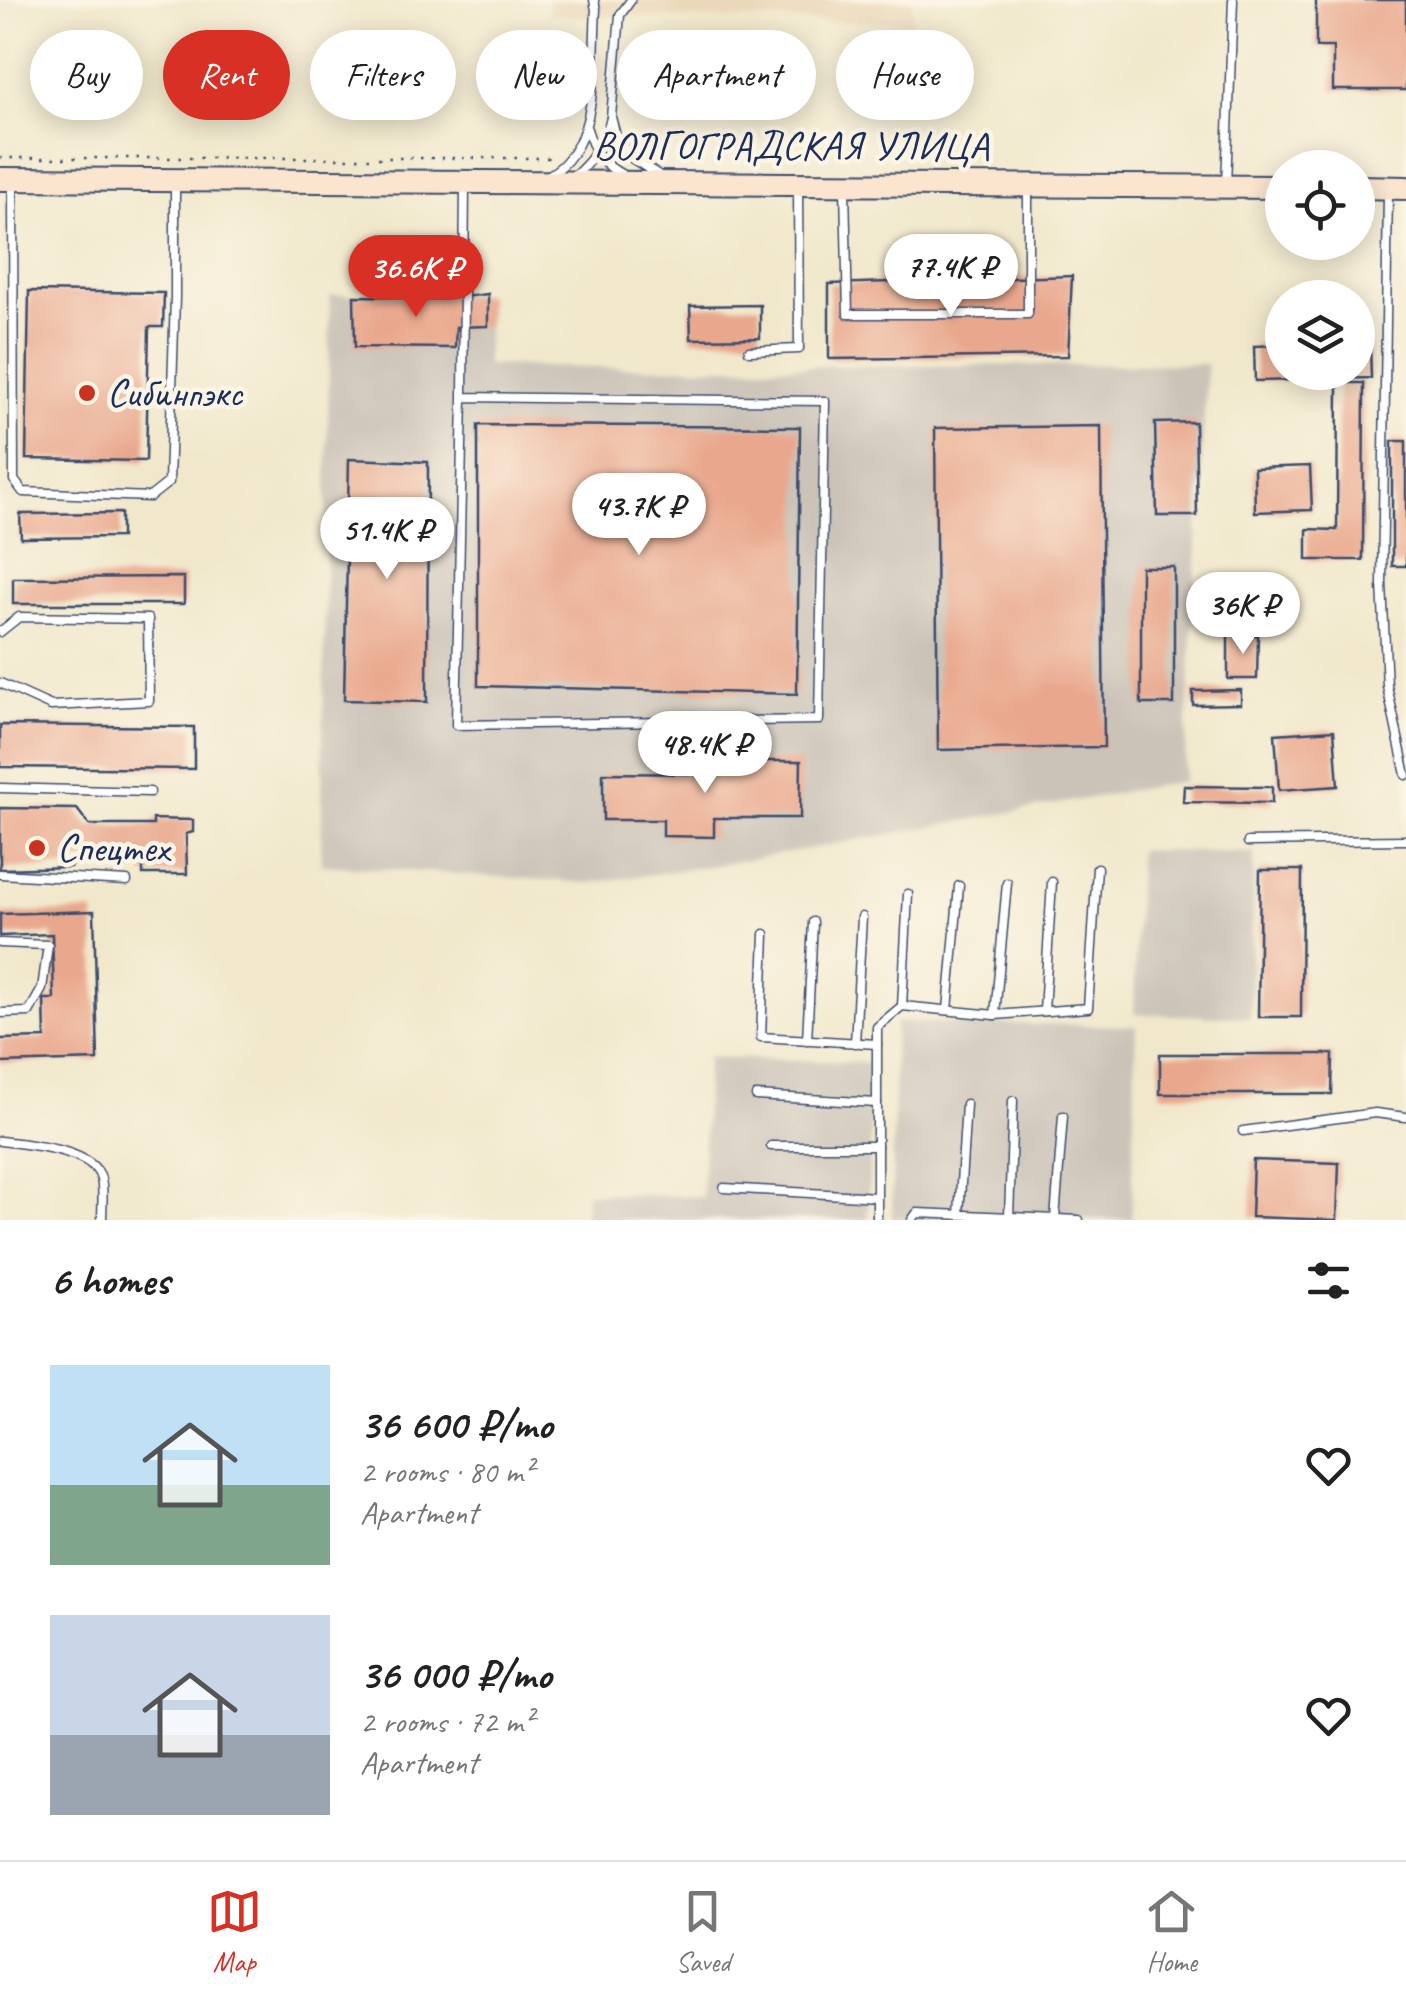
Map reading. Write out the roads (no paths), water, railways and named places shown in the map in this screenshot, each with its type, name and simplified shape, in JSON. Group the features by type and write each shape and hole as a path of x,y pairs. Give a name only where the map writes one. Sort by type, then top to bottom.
{"main road":[{"name":"ВОЛГОГРАДСКАЯ УЛИЦА","path":"6,179 1265,187"}],"lane":[{"path":"529,182 558,170 578,148 587,129 594,0"},
{"path":"566,182 587,164 605,137 611,117 620,15 630,0"},
{"path":"1226,186 1234,0"},
{"path":"611,117 616,136 630,157 678,183"},
{"path":"587,129 595,151 613,170 650,183"},
{"path":"6,179 14,480 23,492 150,497 169,482 176,297 175,180"},
{"path":"462,397 824,401 819,720 456,725 462,397 466,182"},
{"path":"749,351 799,349 798,184"},
{"path":"845,184 848,314 1028,314 1028,185"},
{"path":"1397,188 1382,584 1386,686 1406,775"},
{"path":"0,632 19,617 148,619 149,701 52,706 0,684"},
{"path":"0,788 150,792"},
{"path":"1248,842 1406,840"},
{"path":"877,1220 877,1027 902,1006 995,1015 1088,1008 1096,868"},
{"path":"0,874 126,881"},
{"path":"1044,1011 1052,882"},
{"path":"995,1015 1007,883"},
{"path":"948,1010 959,886"},
{"path":"902,1006 908,894"},
{"path":"855,1043 862,918"},
{"path":"807,1040 813,922"},
{"path":"764,934 761,1036 877,1044"},
{"path":"0,943 48,945 42,988 29,1012 0,1013"},
{"path":"756,1096 877,1104"},
{"path":"1009,1217 1013,1101"},
{"path":"959,1215 966,1104"},
{"path":"1242,1130 1376,1113 1406,1117"},
{"path":"1055,1219 1062,1116"},
{"path":"0,1141 36,1145 87,1159 101,1176 102,1220"},
{"path":"771,1146 877,1146"},
{"path":"724,1188 877,1197"},
{"path":"912,1220 917,1213 1079,1220"}],"place":[{"name":"Сибинпэкс","path":"87,393"},
{"name":"Спецтех","path":"37,848"}]}
